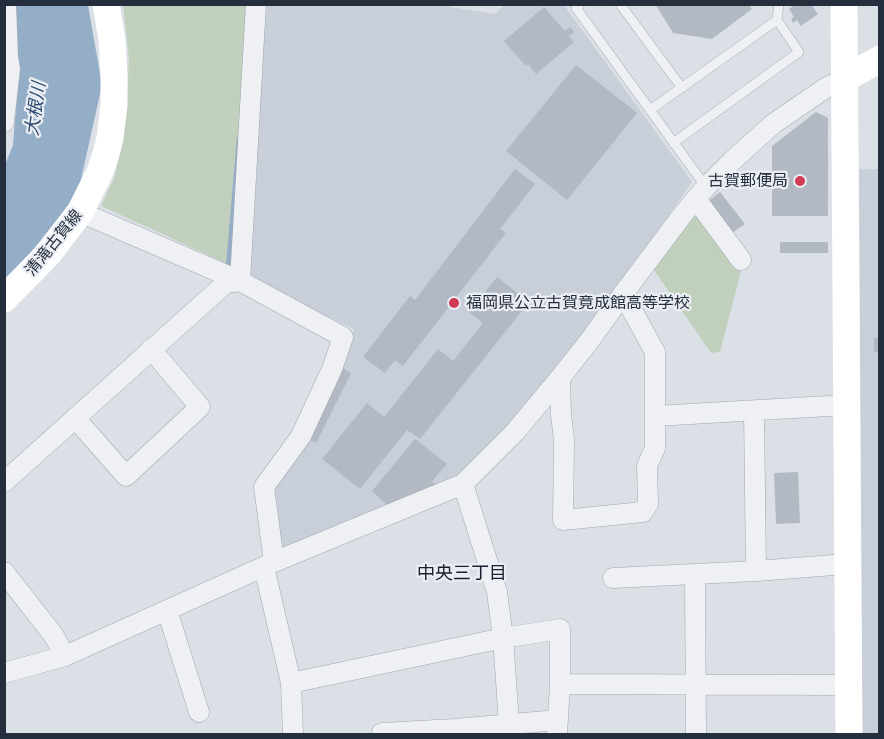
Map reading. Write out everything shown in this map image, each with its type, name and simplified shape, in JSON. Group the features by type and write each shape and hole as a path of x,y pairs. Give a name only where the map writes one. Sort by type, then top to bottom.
{"street":[{"path":"4,122 10,69 6,58 6,4"},
{"name":"清滝古賀線","path":"4,299 49,253 80,212 100,172 106,154 114,105 112,40 106,4"},
{"path":"240,282 256,4"},
{"path":"844,4 849,735"},
{"path":"4,673 65,656 269,564 463,484 515,432 560,378 701,193 732,161 773,124 826,87 879,59"},
{"path":"701,193 741,260"},
{"path":"80,212 240,282 343,338 332,369 301,436 264,488 269,564 291,683 292,735"},
{"path":"4,482 226,283 240,282"},
{"path":"560,378 564,440 562,520 643,512 648,504 647,466 655,448 655,352 623,294"},
{"path":"75,418 126,476 200,407 151,350"},
{"path":"656,416 846,405"},
{"path":"754,411 756,571"},
{"path":"463,484 497,592 509,724"},
{"path":"613,578 847,564"},
{"path":"4,572 54,636 65,656"},
{"path":"695,574 696,735"},
{"path":"167,610 199,712"},
{"path":"291,683 502,638 560,629 558,727 509,724 455,732 382,733"},
{"path":"560,684 848,685"}],"lane":[{"path":"580,4 576,8 673,143 701,193"},
{"path":"620,4 682,88"},
{"path":"673,143 799,52 777,20 779,4"},
{"path":"650,110 777,20"}],"shaded area":[{"name":"福岡県公立古賀竟成館高等学校","path":"266,5 437,5 495,14 505,5 564,5 692,182 558,373 453,483 275,555 269,492 306,439 354,329 247,278"},
{"path":"859,169 880,169 879,734 862,734"}],"green space":[{"path":"123,5 247,5 230,265 101,206 115,176 126,119 129,59"},
{"path":"698,209 742,267 720,352 711,353 652,267"}],"water":[{"name":"大根川","path":"14,5 88,5 102,85 78,193 21,265 5,280 5,165 13,145 18,84"}],"building":[{"path":"655,4 748,4 752,9 712,39 673,33"},
{"path":"796,4 811,4 818,14 801,26 797,20 793,23 791,19 794,17 789,9"},
{"path":"544,7 565,31 570,27 574,32 569,36 574,42 536,74 504,41"},
{"path":"576,65 637,113 567,200 506,151"},
{"name":"古賀郵便局","path":"816,112 828,118 828,216 772,216 772,146"},
{"path":"515,169 535,184 500,229 506,233 403,366 395,360 385,373 363,357 410,296 415,300"},
{"path":"720,192 745,224 732,233 707,202"},
{"path":"780,242 828,242 828,253 780,253"},
{"path":"497,277 529,302 420,439 407,430 360,489 322,459 367,403 384,417 438,349 453,361 483,323 469,312"},
{"path":"874,338 880,338 880,353 874,352"},
{"path":"343,368 351,373 316,443 307,438"},
{"path":"415,439 447,464 432,481 437,486 387,505 372,491"},
{"path":"798,472 800,523 776,524 774,473"}],"waterway":[{"path":"228,268 239,139"}],"place":[{"name":"古賀郵便局","path":"800,181"},
{"name":"福岡県公立古賀竟成館高等学校","path":"454,303"}],"district":[{"name":"中央三丁目","path":"462,574"}]}
